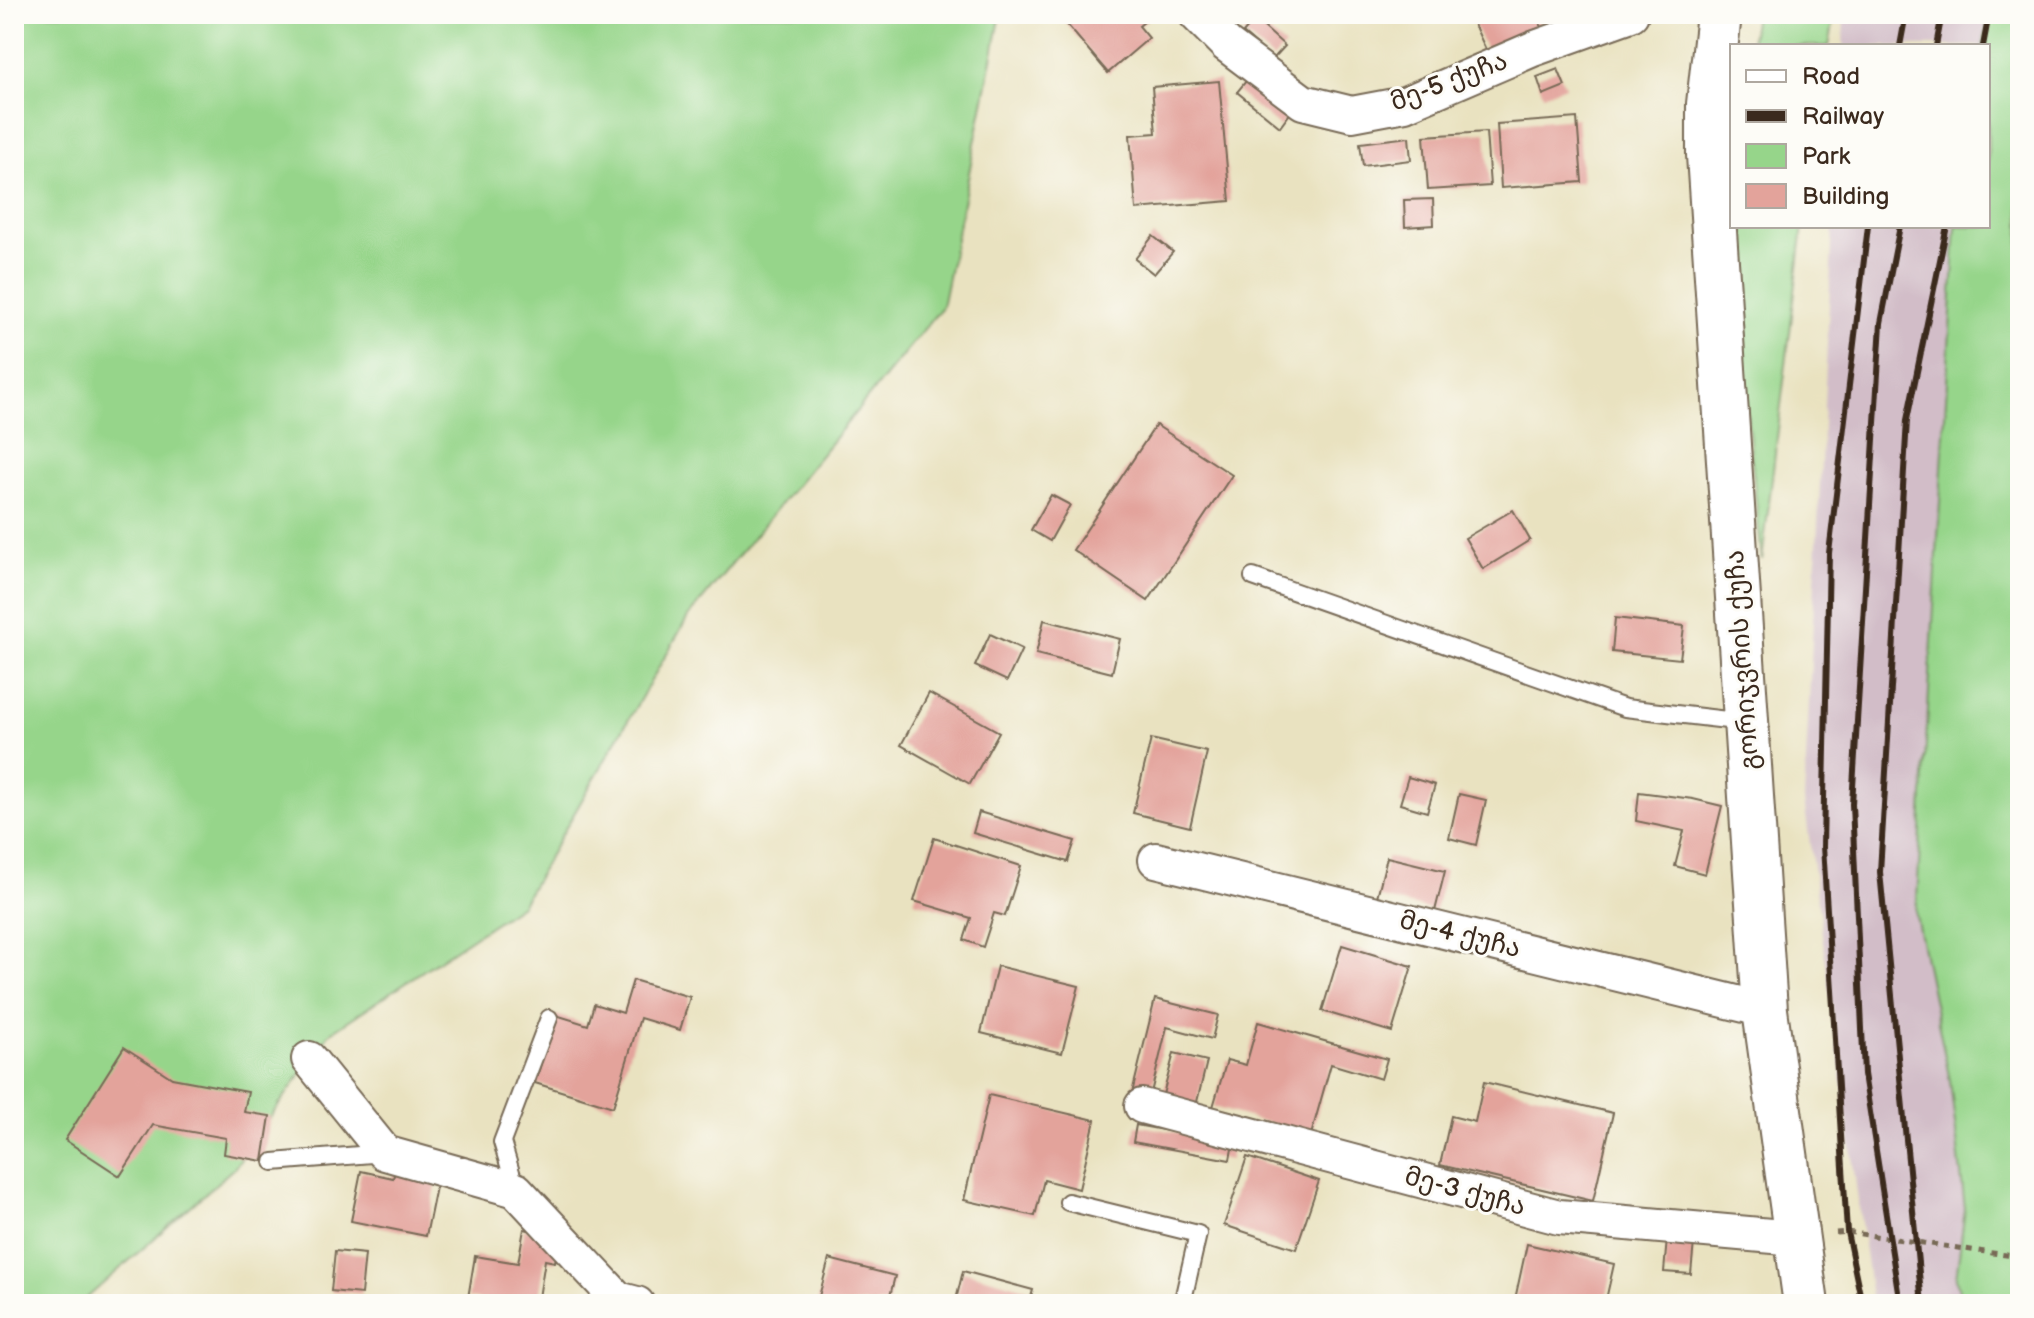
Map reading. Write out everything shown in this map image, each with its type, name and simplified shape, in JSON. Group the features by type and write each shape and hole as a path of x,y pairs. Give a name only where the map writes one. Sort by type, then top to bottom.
{"main road":[{"name":"გორიჯვრის ქუჩა","path":"1719,14 1709,104 1709,155 1765,1010 1806,1304"}],"street":[{"name":"მე-5 ქუჩა","path":"1196,14 1227,45 1303,102 1352,114 1405,104 1533,49 1631,14"},
{"name":"მე-4 ქუჩა","path":"1156,860 1765,1010"},
{"path":"309,1059 385,1153 516,1190 618,1302"},
{"name":"მე-3 ქუჩა","path":"1142,1106 1559,1217 1795,1238"}],"lane":[{"path":"1253,577 1625,708 1748,723"},
{"path":"516,1190 502,1142 549,1018"},
{"path":"273,1162 385,1153"},
{"path":"1068,1202 1198,1234 1182,1304"}],"path":[{"path":"1795,1238 1847,1232 2020,1257"}],"shaded area":[{"path":"1844,14 1992,14 1986,44 1843,44"},
{"path":"1833,228 1959,228 1998,1304 1872,1304 1804,800"}],"green space":[{"path":"14,14 1001,14 942,307 688,617 521,905 330,1033 235,1167 80,1304 14,1304"},
{"path":"1755,14 1835,14 1829,44 1750,44"},
{"path":"1989,14 2020,14 2020,1304 1962,1304 1956,1278 1965,1209 1950,1081 1916,916 1956,228 1990,228 1990,44 1983,44"},
{"path":"1736,228 1803,228 1762,560 1738,325"}],"building":[{"path":"1058,14 1154,14 1139,26 1149,38 1108,73"},
{"path":"1306,14 1336,14 1334,23"},
{"path":"1469,14 1536,14 1543,30 1489,56"},
{"path":"1255,19 1285,46 1273,59 1243,33"},
{"path":"1558,69 1565,86 1543,95 1537,77"},
{"path":"1255,70 1297,104 1280,127 1237,92"},
{"path":"1219,81 1230,201 1136,209 1130,135 1156,133 1152,87"},
{"path":"1577,118 1582,182 1501,188 1497,124"},
{"path":"1486,132 1490,186 1428,190 1424,136"},
{"path":"1409,137 1411,160 1363,166 1360,143"},
{"path":"1433,199 1434,225 1405,227 1404,200"},
{"path":"1153,236 1173,252 1154,274 1135,259"},
{"path":"1156,425 1232,475 1148,601 1073,550"},
{"path":"1051,495 1070,505 1050,541 1031,530"},
{"path":"1513,510 1530,540 1483,569 1465,538"},
{"path":"1615,618 1684,626 1680,659 1612,652"},
{"path":"1044,620 1120,639 1112,673 1036,654"},
{"path":"990,634 1022,649 1007,681 975,666"},
{"path":"929,693 999,732 970,784 901,745"},
{"path":"1151,739 1207,752 1190,827 1133,813"},
{"path":"1408,777 1435,785 1427,812 1400,804"},
{"path":"1639,792 1722,806 1705,874 1675,866 1684,831 1636,821"},
{"path":"1459,794 1486,800 1476,845 1449,838"},
{"path":"979,812 1075,841 1068,862 973,833"},
{"path":"934,838 1021,866 1005,916 994,913 983,947 964,940 971,918 914,901"},
{"path":"1387,857 1445,871 1435,911 1377,897"},
{"path":"1342,945 1412,966 1392,1032 1322,1011"},
{"path":"997,966 1079,986 1062,1053 981,1033"},
{"path":"633,980 690,997 680,1030 640,1018 613,1107 535,1083 556,1015 588,1025 594,1004 623,1013"},
{"path":"1155,999 1218,1015 1212,1039 1167,1027 1150,1097 1132,1093"},
{"path":"1258,1022 1387,1059 1381,1079 1331,1064 1311,1135 1213,1107 1227,1060 1246,1065"},
{"path":"124,1047 172,1078 248,1092 244,1112 270,1116 263,1161 224,1154 226,1138 153,1125 120,1176 65,1140"},
{"path":"1174,1053 1207,1061 1195,1110 1161,1102"},
{"path":"1484,1082 1613,1113 1593,1201 1440,1165 1451,1116 1475,1122"},
{"path":"989,1095 1095,1120 1079,1189 1044,1180 1035,1216 964,1200"},
{"path":"1136,1125 1233,1143 1230,1160 1133,1142"},
{"path":"1247,1157 1319,1181 1296,1249 1224,1225"},
{"path":"396,1169 438,1177 426,1236 351,1221 361,1171 393,1178"},
{"path":"524,1229 533,1231 557,1251 555,1262 545,1260 538,1304 507,1304 468,1298 475,1256 518,1263"},
{"path":"1667,1239 1694,1242 1691,1274 1664,1272"},
{"path":"1527,1244 1614,1264 1605,1304 1514,1304"},
{"path":"335,1251 365,1254 361,1294 331,1291"},
{"path":"829,1259 895,1276 888,1304 817,1304"},
{"path":"963,1271 1033,1290 1029,1304 955,1304"}],"railway":[{"path":"1900,44 1906,14"},
{"path":"1936,44 1942,14"},
{"path":"1983,44 1989,14"},
{"path":"1862,1304 1847,1232 1823,846 1829,553 1868,228"},
{"path":"1900,228 1881,323 1852,804 1864,1074 1900,1304"},
{"path":"1922,1304 1880,872 1907,420 1947,228"}]}
